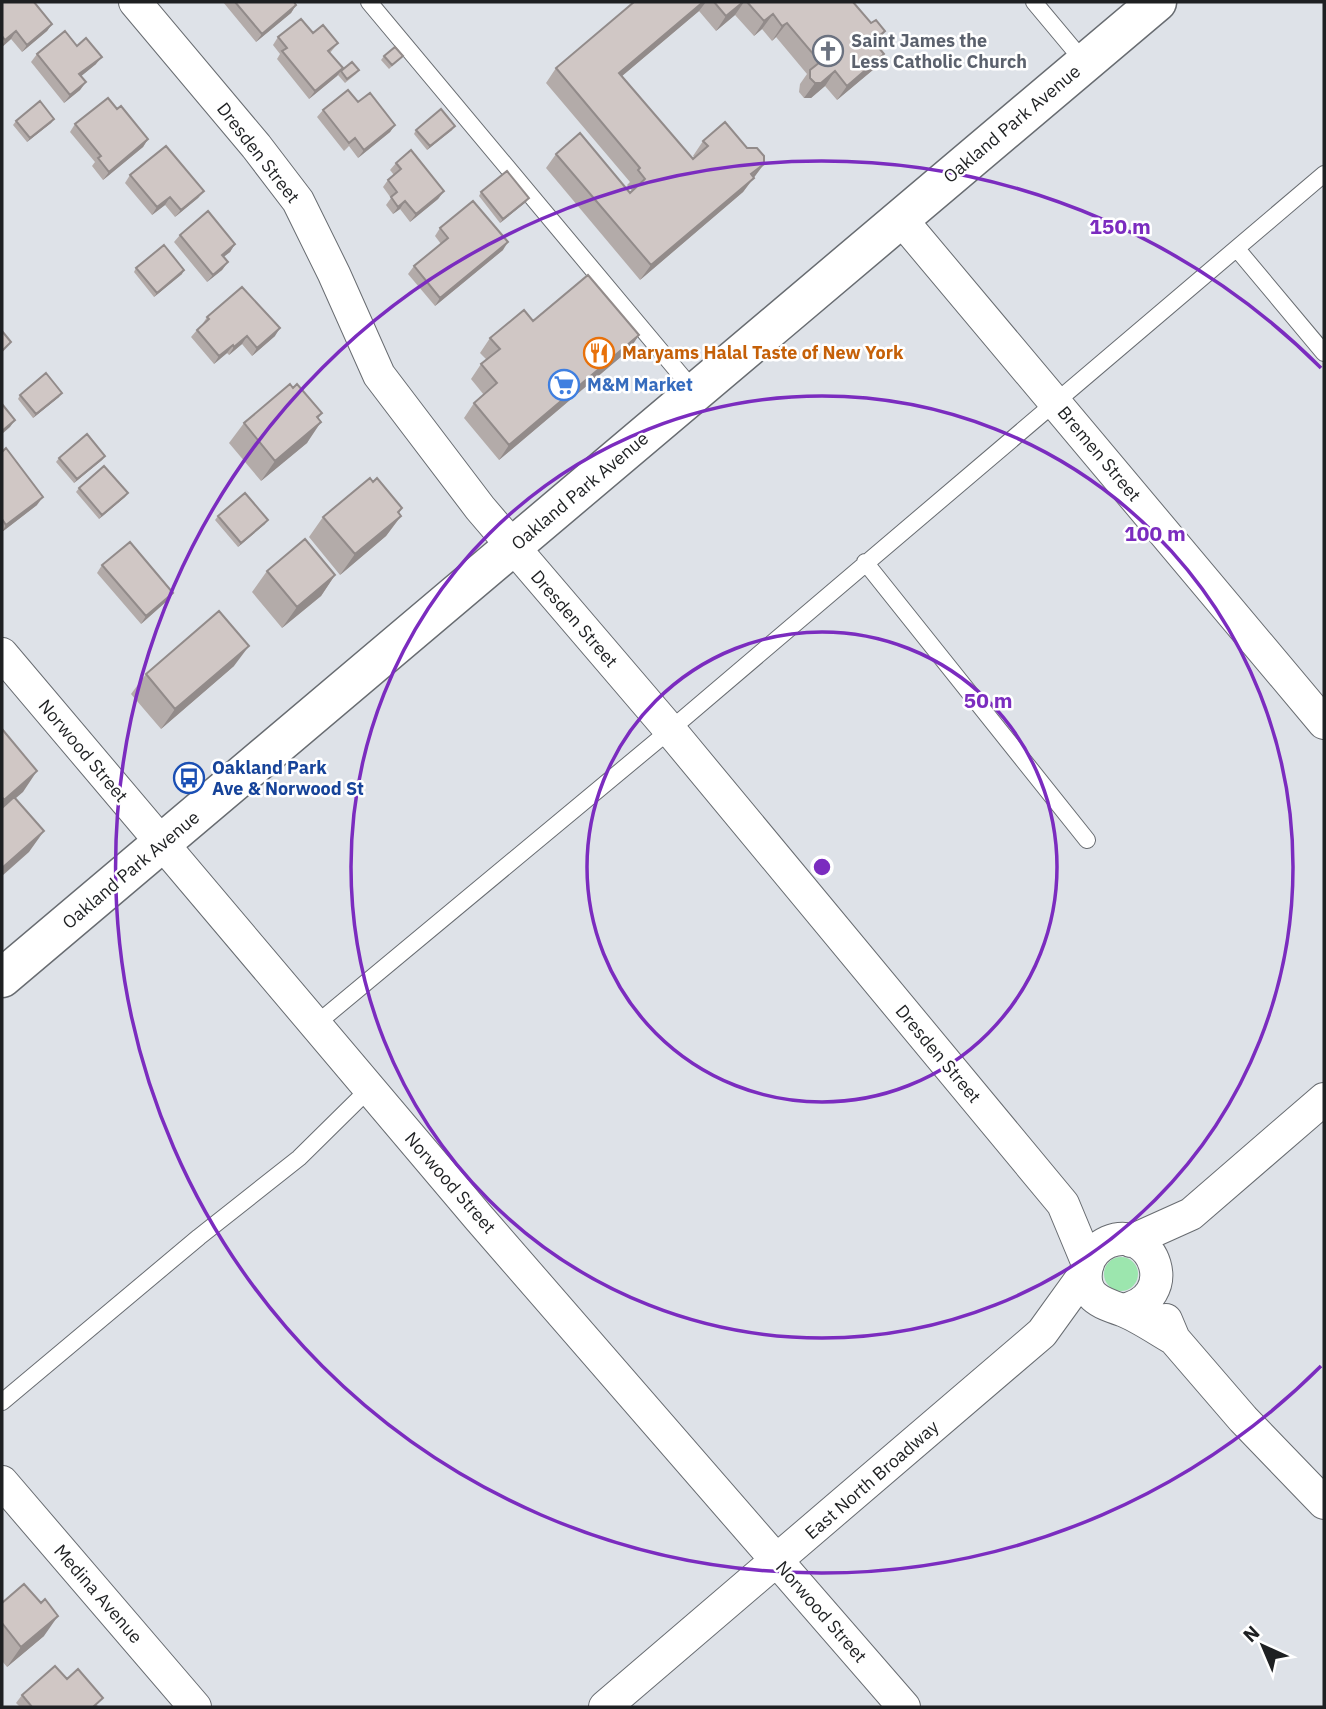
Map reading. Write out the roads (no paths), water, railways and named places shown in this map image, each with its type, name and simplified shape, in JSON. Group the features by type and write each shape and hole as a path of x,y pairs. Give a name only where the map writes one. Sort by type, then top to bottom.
{"main road":[{"name":"Oakland Park Avenue","path":"2,978 1157,2"}],"street":[{"name":"Dresden Street","path":"135,2 256,146 298,201 379,375 480,508 670,730 1063,1203 1087,1268"},
{"name":"Bremen Street","path":"900,218 1324,723"},
{"name":"Norwood Street","path":"5,663 369,1089 904,1707"},
{"path":"1174,1339 1098,1301 1088,1288 1087,1268 1095,1251 1101,1245 1126,1240 1191,1214 1324,1101"},
{"name":"Dresden Street","path":"1063,1203 1126,1240"},
{"path":"1113,1308 1138,1306 1150,1295 1191,1214"},
{"path":"1126,1240 1140,1245 1153,1258 1155,1284 1174,1339 1243,1419 1324,1503"},
{"name":"East North Broadway","path":"605,1707 1042,1333 1087,1268"},
{"name":"East North Broadway","path":"1042,1333 1113,1308"},
{"name":"Medina Avenue","path":"2,1482 195,1707"}],"lane":[{"path":"369,2 695,393"},
{"path":"1034,2 1085,63"},
{"path":"315,1025 670,730 1324,174"},
{"path":"1237,248 1324,354"},
{"path":"865,562 1087,840"},
{"path":"2,1402 199,1237 299,1158 369,1089"}],"place":[{"name":"Saint James the Less Catholic Church","path":"828,51"},
{"name":"Maryams Halal Taste of New York","path":"599,353"},
{"name":"M&M Market","path":"564,385"},
{"name":"Oakland Park Ave & Norwood St","path":"189,778"}]}
